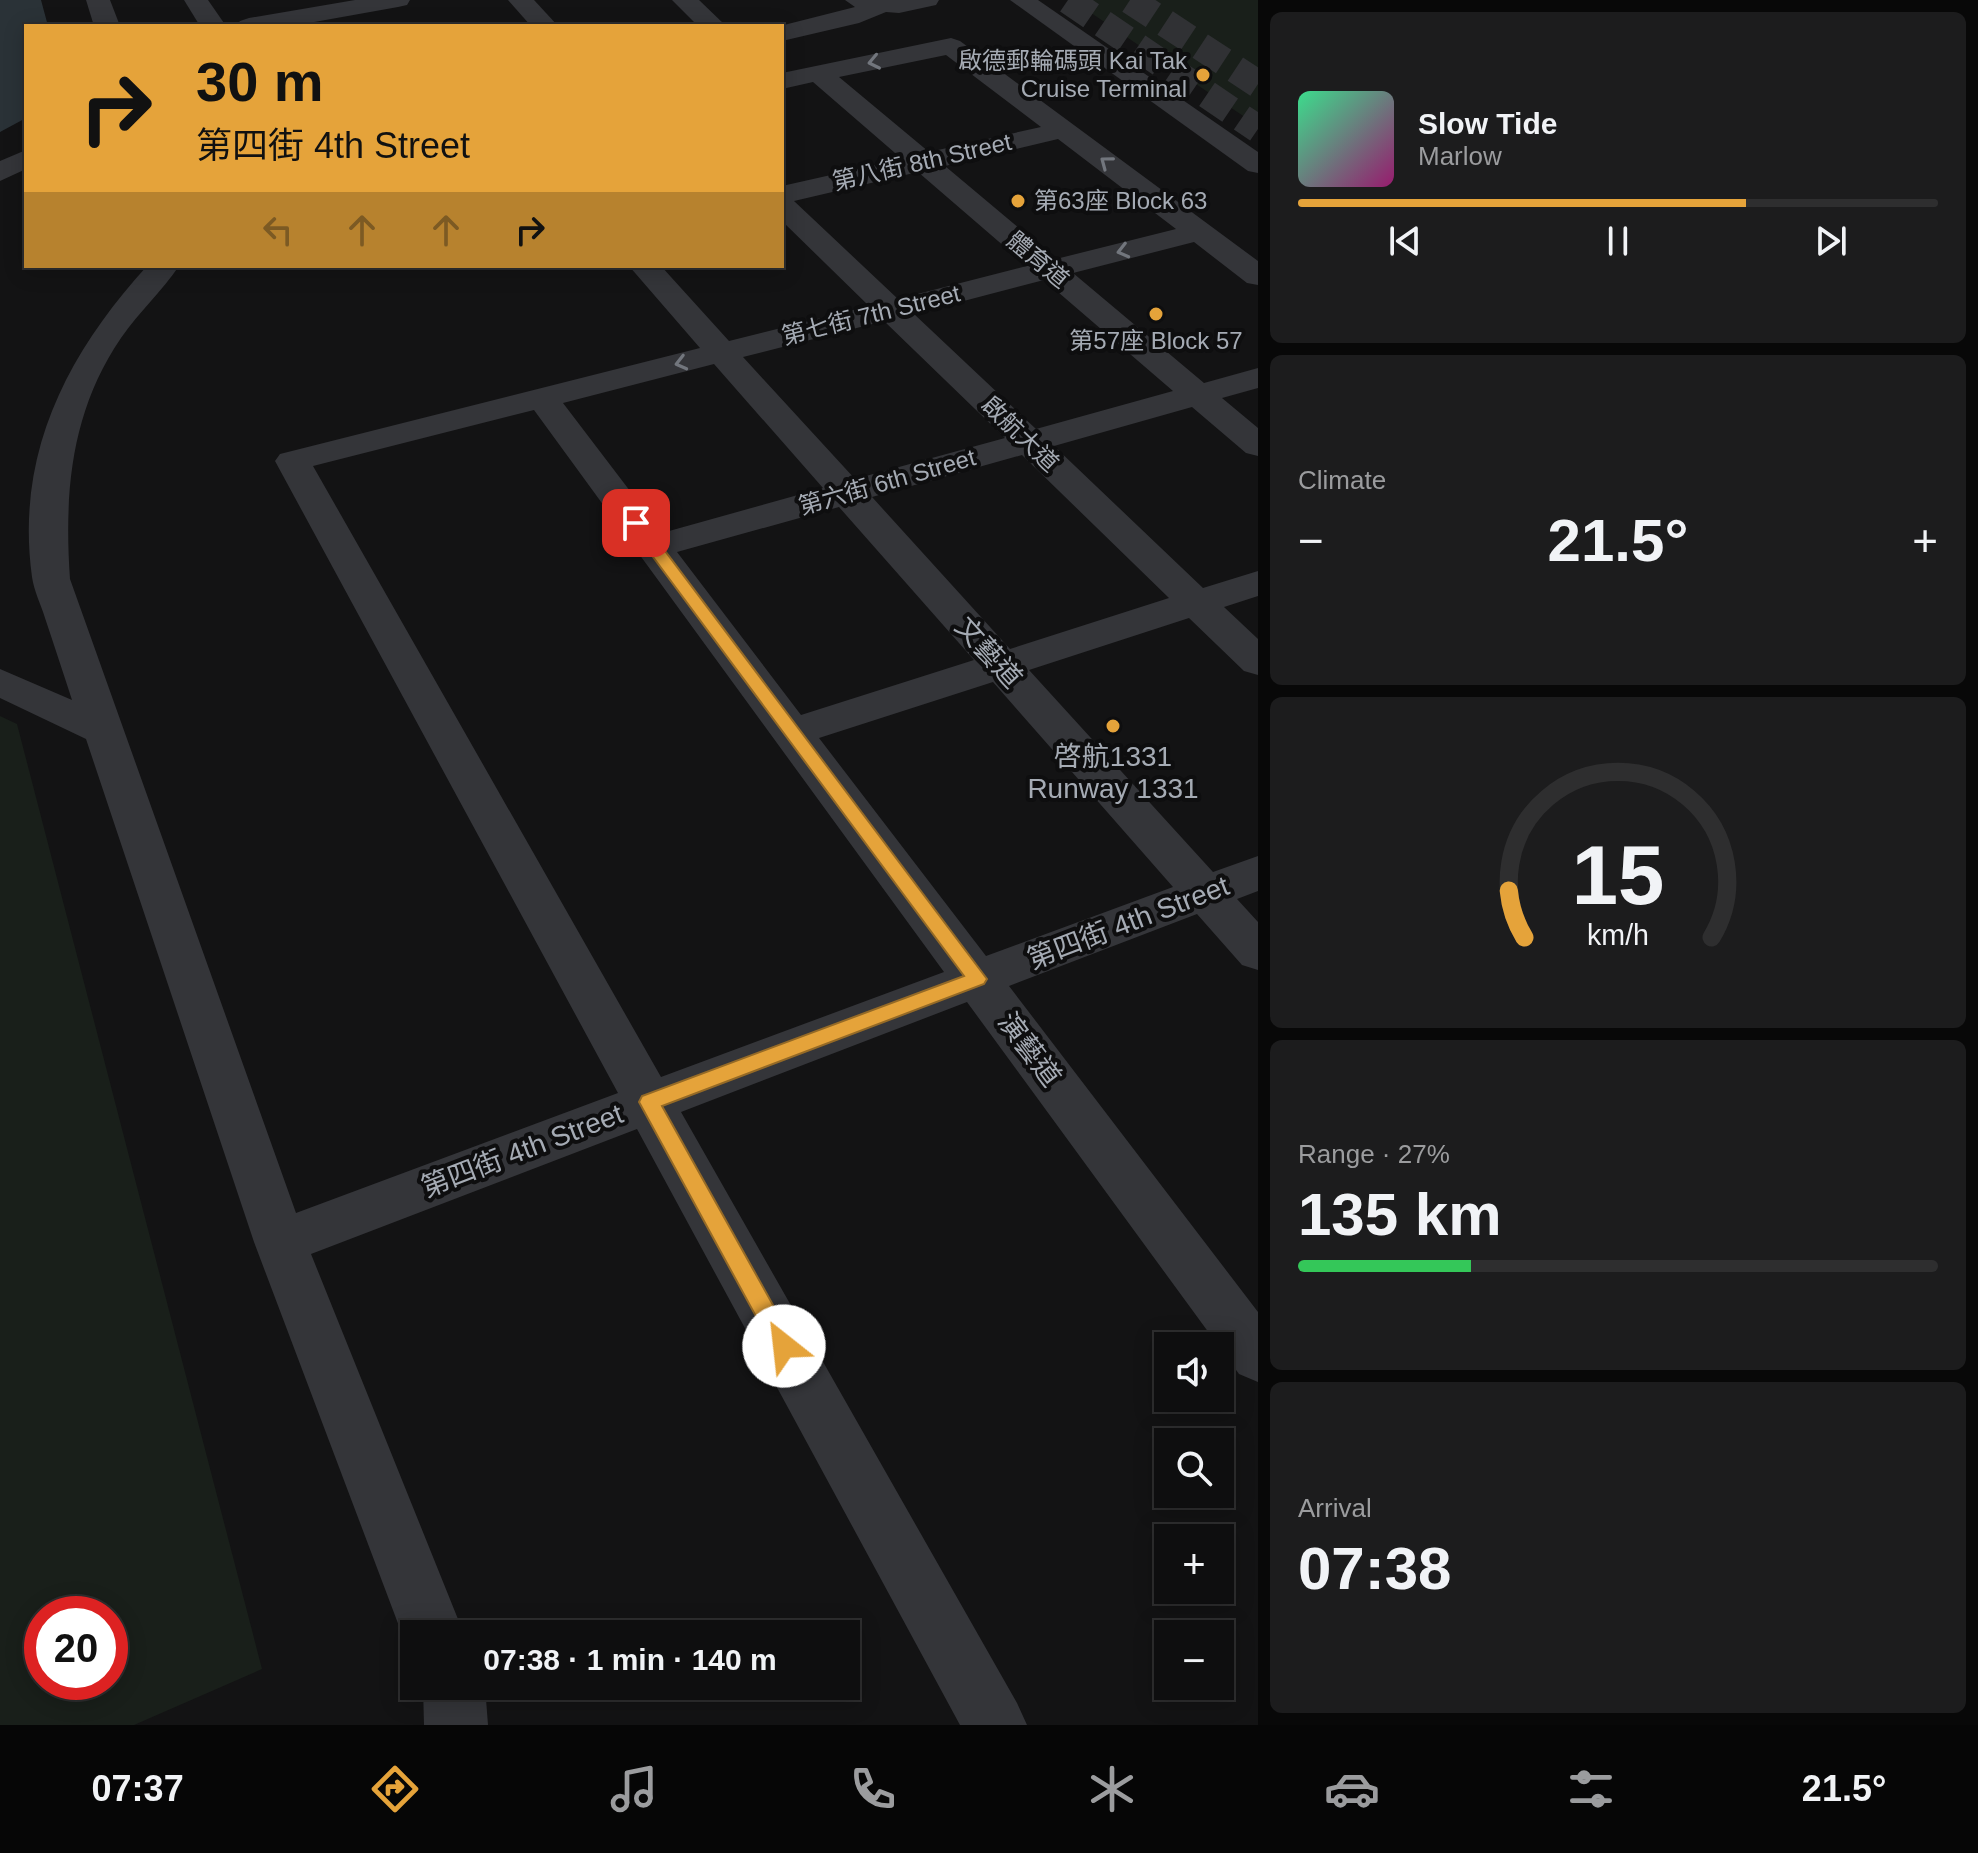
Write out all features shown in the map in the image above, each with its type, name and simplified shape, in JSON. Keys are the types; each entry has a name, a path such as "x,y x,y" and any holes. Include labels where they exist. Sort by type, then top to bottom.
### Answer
{"street":[{"path":"98,0 106,24"},
{"path":"196,0 212,24"},
{"path":"259,24 359,3 398,0"},
{"path":"520,0 543,24"},
{"path":"684,0 711,24"},
{"path":"784,33 840,20 869,3 899,6 927,0"},
{"path":"1022,0 1258,165"},
{"path":"359,3 376,24"},
{"path":"784,81 951,46 1258,276"},
{"name":"體育道","path":"818,73 1258,446"},
{"name":"第八街 8th Street","path":"784,195 1062,130"},
{"path":"0,172 24,159"},
{"name":"啟航大道","path":"784,207 1258,662"},
{"name":"第七街 7th Street","path":"649,1102 292,461 1199,232"},
{"path":"162,268 128,305 99,345 76,387 59,431 49,479 46,528 51,579 280,1242 428,1620"},
{"name":"文藝道","path":"646,268 1258,952"},
{"name":"第六街 6th Street","path":"654,547 1258,378"},
{"name":"演藝道","path":"542,398 977,979 1242,1306 1258,1356"},
{"path":"793,732 1258,583"},
{"path":"0,682 104,731"},
{"name":"第四街 4th Street","path":"280,1242 1258,873"},
{"path":"649,1102 995,1725"},
{"path":"455,1700 456,1725"}],"shaded area":[{"path":"0,0 41,0 47,24 24,24 24,119 0,132"},
{"name":"啟德郵輪碼頭 Kai Tak Cruise Terminal","path":"1072,0 1258,0 1258,126"},
{"path":"0,716 17,724 262,1669 134,1725 0,1725"}],"tunnel":[{"path":"1068,0 1258,129"},
{"path":"1130,0 1258,84"}],"place":[{"name":"啟德郵輪碼頭 Kai Tak Cruise Terminal","path":"1203,75"},
{"name":"第63座 Block 63","path":"1018,201"},
{"name":"第57座 Block 57","path":"1156,314"},
{"name":"啓航1331 Runway 1331","path":"1113,726"}],"route":[{"path":"636,523 977,979 649,1102 784,1346"}]}
